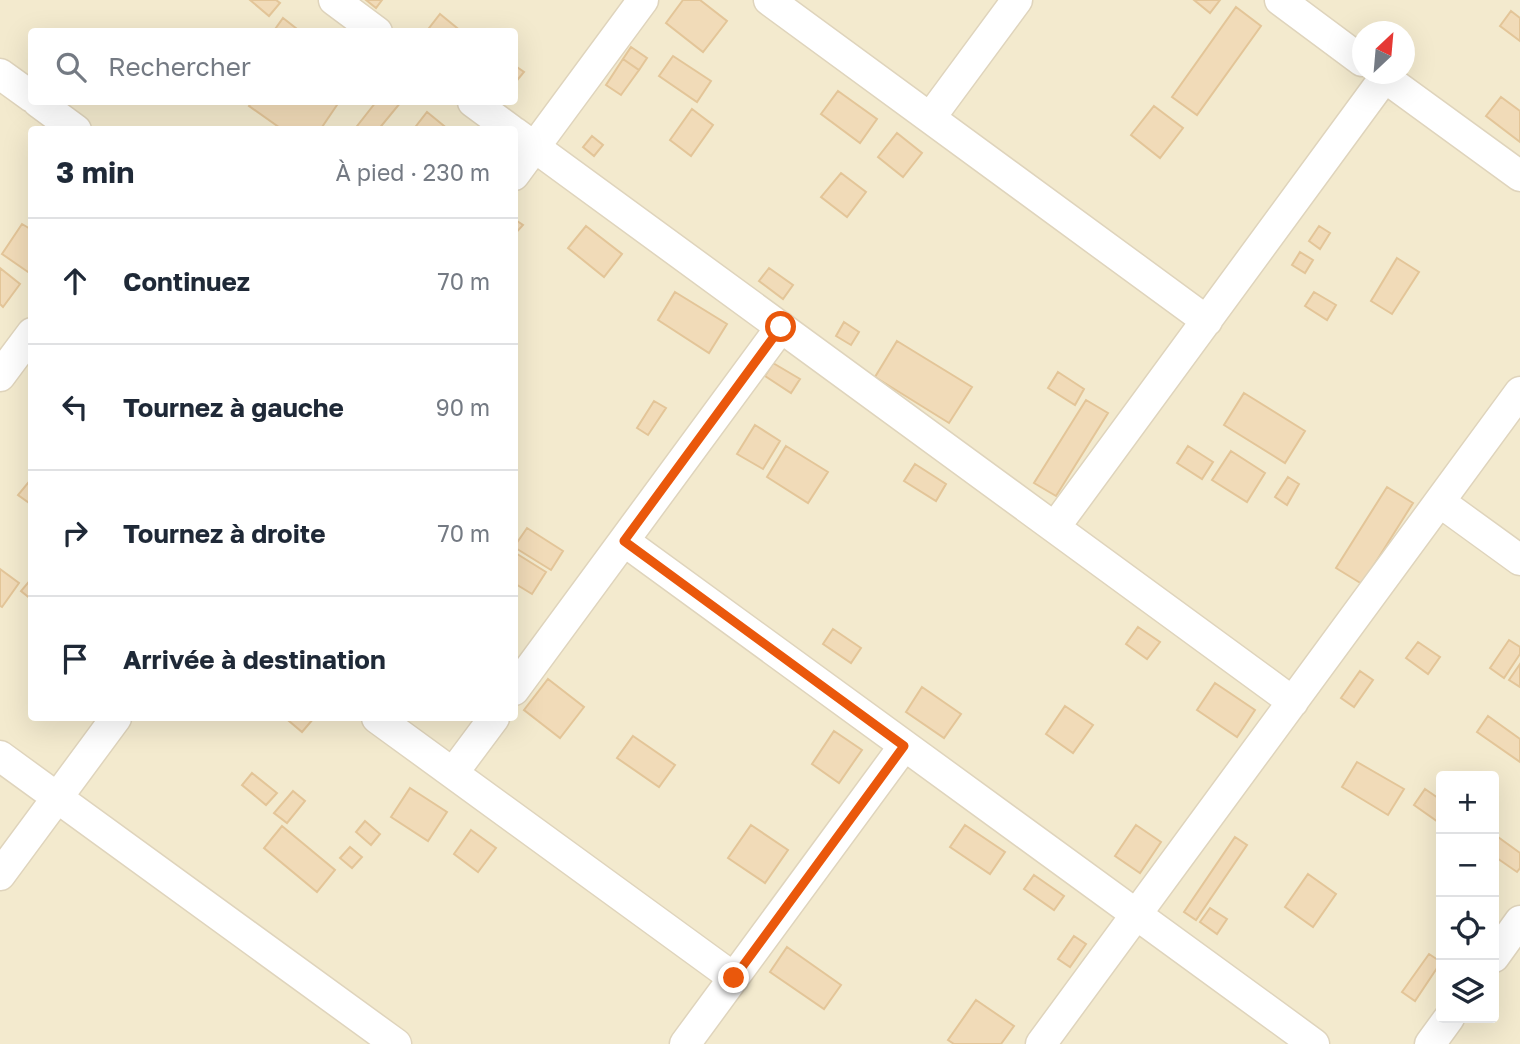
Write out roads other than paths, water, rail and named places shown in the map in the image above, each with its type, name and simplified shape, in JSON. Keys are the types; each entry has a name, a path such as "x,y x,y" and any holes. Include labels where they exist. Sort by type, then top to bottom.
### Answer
{"street":[{"path":"334,0 372,28"},
{"path":"643,0 520,136 1293,702"},
{"path":"769,0 1207,321"},
{"path":"930,118 1017,0"},
{"path":"1280,0 1352,52"},
{"path":"0,74 28,94"},
{"path":"1055,527 1207,321 1367,84"},
{"path":"1395,84 1520,176"},
{"path":"42,105 71,126"},
{"path":"477,105 506,126"},
{"path":"518,685 781,327"},
{"path":"0,376 28,338"},
{"path":"1041,1044 1520,392"},
{"path":"1440,502 1520,559"},
{"path":"624,541 1314,1044"},
{"path":"0,875 114,721"},
{"path":"381,721 734,978"},
{"path":"453,773 492,721"},
{"path":"685,1044 904,746"},
{"path":"0,755 396,1044"},
{"path":"1499,950 1520,921"},
{"path":"1430,1044 1445,1023"}]}
